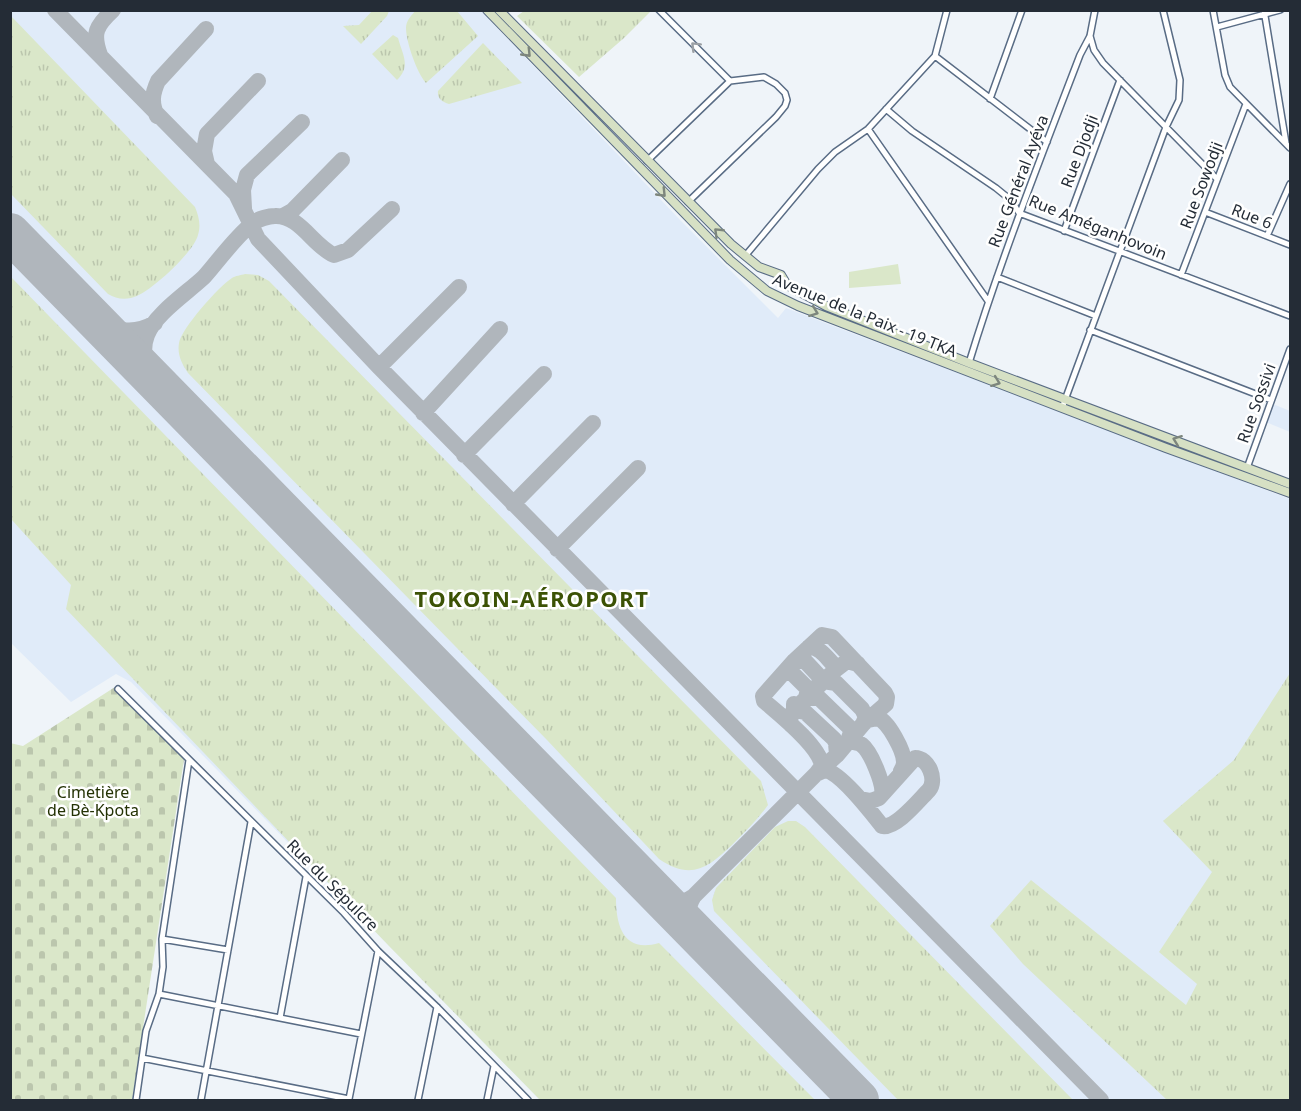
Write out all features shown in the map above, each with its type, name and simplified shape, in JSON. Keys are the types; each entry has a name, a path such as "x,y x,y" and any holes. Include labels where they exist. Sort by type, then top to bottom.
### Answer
{"main road":[{"name":"Avenue de la Paix - 19 TKA","path":"487,10 682,214 741,272 767,291 798,306 1205,463 1289,487"},
{"name":"Avenue de la Paix - 19 TKA","path":"503,12 688,202 745,256 759,267 777,272 786,285 826,306 969,363 1209,453 1289,487"},
{"path":"1205,463 1209,453"}],"street":[{"path":"659,10 730,81"},
{"path":"745,256 818,169 836,152 868,129 935,56 947,10"},
{"path":"990,99 1022,10"},
{"name":"Rue Général Ayéva","path":"969,363 1019,213 1080,55 1090,36 1095,10"},
{"path":"1062,408 1166,127 1179,100 1178,69 1163,10"},
{"path":"1213,10 1227,81 1235,93 1289,146"},
{"path":"1217,27 1280,10"},
{"path":"1264,13 1289,146"},
{"path":"1090,36 1098,56 1217,179"},
{"path":"935,56 1047,142"},
{"path":"647,161 730,81 768,78 785,93 787,100 785,106 776,117 688,202"},
{"name":"Rue Djodji","path":"1064,231 1120,80"},
{"name":"Rue Sowodji","path":"1180,275 1246,104"},
{"name":"Rue Améganhovoin","path":"886,109 912,131 996,188 1012,201 1019,213 1290,316"},
{"path":"868,129 988,301"},
{"path":"1267,236 1290,184"},
{"name":"Rue 6","path":"1204,212 1290,245"},
{"path":"997,277 1096,316"},
{"path":"1090,330 1271,400"},
{"name":"Rue Sossivi","path":"1247,468 1290,349"},
{"name":"Rue du Sépulcre","path":"118,689 344,913 378,951 528,1101"},
{"path":"136,1101 146,1031 159,994 163,967 162,939 189,760"},
{"path":"201,1101 251,822"},
{"path":"280,1018 306,877"},
{"path":"162,939 228,950"},
{"path":"142,1058 349,1100 378,951"},
{"path":"159,994 361,1034"},
{"path":"418,1101 437,1008"},
{"path":"487,1101 494,1066"}],"shaded area":[{"path":"10,11 481,11 681,221 778,318 786,308 1290,499 1290,1100 540,1100 131,682 116,674 71,702 11,643"},
{"path":"1273,404 1290,411 1290,432 1266,422"}],"green space":[{"path":"373,10 389,11 361,44 343,26 359,25"},
{"path":"649,10 650,12 579,77 517,16 524,11"},
{"path":"415,11 457,11 478,36 426,83 416,65 406,34 407,23"},
{"path":"11,16 195,207 199,224 195,242 180,262 139,295 125,299 108,294 11,194"},
{"path":"393,35 398,38 405,60 404,70 397,80 372,54"},
{"path":"483,43 522,83 449,104 442,101 438,96 438,91"},
{"path":"898,264 901,284 849,288 849,272"},
{"path":"245,274 258,275 269,281 761,781 768,805 747,830 715,860 699,869 690,870 670,866 659,859 547,740 188,373 179,355 179,343 186,328 201,308 232,278"},
{"path":"11,277 616,898 618,919 624,935 630,941 638,944 659,943 815,1100 540,1100 389,946 66,609 71,585 11,519"},
{"path":"1290,673 1290,1100 1167,1100 1023,964 990,926 1031,880 1186,1005 1197,984 1159,952 1212,872 1163,821 1234,760"},
{"name":"Cimetière de Bè-Kpota","path":"115,687 184,759 132,1100 11,1100 10,743 23,746"},
{"path":"788,821 796,821 805,827 1073,1100 898,1100 714,911 712,900 716,888 775,827"}],"taxiway":[{"path":"55,10 236,194 258,239 379,367 1101,1100"},
{"path":"100,55 96,41 97,30 113,10"},
{"path":"157,116 153,98 158,81 206,29"},
{"path":"207,164 204,151 207,134 258,81"},
{"path":"244,208 243,190 247,175 302,122"},
{"path":"283,216 292,211 342,160"},
{"path":"156,382 147,366 144,354 145,342 151,327 164,312 204,277 234,241 253,223 275,216 292,220 326,251 334,255 348,250 392,209"},
{"path":"379,367 459,287"},
{"path":"93,318 116,329 131,331 155,323"},
{"path":"423,413 500,329"},
{"path":"464,455 544,374"},
{"path":"513,504 593,423"},
{"path":"557,549 638,468"},
{"path":"694,896 816,774 837,755 863,724 886,704 885,693 832,637 822,635 794,661 763,696 764,701 798,731 814,749 822,766 816,774 825,770 839,778 882,826 894,823 913,807 929,790 932,775 928,765 915,758 879,798 871,801 860,799"},
{"path":"809,647 822,653 833,664 834,671"},
{"path":"794,661 805,661 819,676 820,684"},
{"path":"791,725 790,717 794,710 834,671 847,661 858,664"},
{"path":"784,673 792,673 808,689 806,698"},
{"path":"823,681 836,683 862,709 866,717 863,724"},
{"path":"806,698 819,698 850,728 848,741 860,744 866,749 879,776 882,794"},
{"path":"794,704 794,710 805,712 834,739 837,755"},
{"path":"868,720 878,718 891,730 903,757 904,765 901,771"},
{"path":"657,895 675,902 694,896 688,913 691,930"}],"runway":[{"path":"10,233 859,1100"}],"district":[{"name":"TOKOIN-AÉROPORT","path":"532,599"}]}
